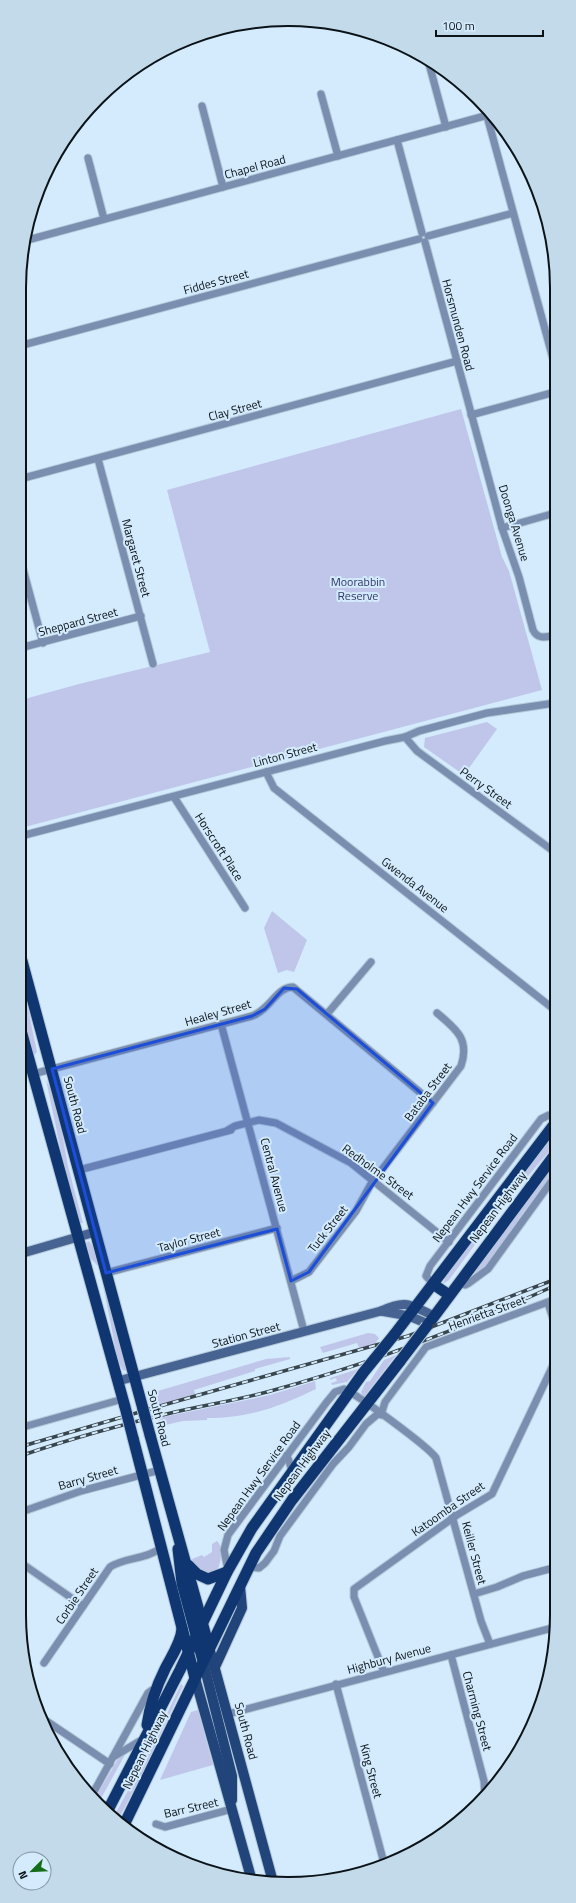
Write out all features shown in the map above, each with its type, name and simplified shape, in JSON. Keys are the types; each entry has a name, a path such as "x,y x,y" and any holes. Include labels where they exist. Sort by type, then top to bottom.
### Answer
{"highway":[{"name":"South Road","path":"26,975 134,1377 176,1529 188,1565 209,1647"},
{"path":"26,1049 124,1403 195,1678"},
{"name":"Nepean Highway","path":"110,1807 228,1571 262,1511 349,1392 412,1312 550,1130"},
{"name":"Nepean Highway","path":"126,1821 248,1567 279,1518 430,1322 550,1160"},
{"path":"433,1284 449,1295"},
{"path":"176,1529 180,1573 203,1661"},
{"path":"188,1565 197,1574 208,1579 228,1571"},
{"path":"145,1737 150,1707 156,1690 180,1639 182,1629"}],"main road":[{"path":"26,1252 95,1232"},
{"name":"Station Street","path":"118,1381 381,1311 405,1303 412,1312 430,1322"},
{"path":"215,1667 240,1615 243,1602 240,1586"},
{"name":"South Road","path":"209,1647 271,1876"},
{"path":"203,1661 233,1785 231,1808"},
{"path":"195,1678 250,1874"},
{"path":"219,1725 228,1714"},
{"path":"230,1770 242,1767"}],"street":[{"path":"430,68 446,126"},
{"path":"321,94 338,156"},
{"path":"202,106 223,187"},
{"name":"Chapel Road","path":"31,239 486,116"},
{"path":"492,124 513,213 550,348"},
{"name":"Horsmunden Road","path":"397,140 471,414"},
{"path":"88,158 104,219"},
{"name":"Fiddes Street","path":"26,344 513,213"},
{"name":"Clay Street","path":"26,477 457,362"},
{"path":"471,414 550,393"},
{"name":"Doonga Avenue","path":"471,414 502,528 519,577 533,630 539,636 550,636"},
{"name":"Margaret Street","path":"98,458 153,664"},
{"path":"502,528 550,514"},
{"path":"26,581 42,642"},
{"name":"Sheppard Street","path":"26,646 141,616"},
{"name":"Linton Street","path":"26,835 385,741 405,738 419,732 487,714 550,704"},
{"name":"Perry Street","path":"405,738 417,751 550,849"},
{"name":"Gwenda Avenue","path":"266,772 274,788 550,1006"},
{"name":"Horscroft Place","path":"174,797 245,908"},
{"path":"327,1014 371,962"},
{"name":"Healey Street","path":"33,1074 262,1012 282,990 289,987 297,989 434,1103"},
{"name":"Bataba Street","path":"374,1181 458,1071 464,1053 463,1042 458,1033 437,1013"},
{"name":"Central Avenue","path":"221,1024 304,1331"},
{"name":"Nepean Hwy Service Road","path":"433,1284 427,1279 427,1272 541,1119 550,1115"},
{"name":"Redholme Street","path":"79,1170 266,1121 276,1123 344,1159 374,1181 449,1242"},
{"name":"Tuck Street","path":"291,1281 309,1272 356,1211 366,1192 374,1181"},
{"path":"458,1283 465,1285 470,1283 488,1269 550,1183"},
{"name":"Taylor Street","path":"106,1273 277,1228"},
{"path":"548,1303 550,1310"},
{"name":"Henrietta Street","path":"380,1414 385,1402 426,1347 548,1303"},
{"name":"Katoomba Street","path":"384,1672 354,1597 354,1589 454,1517 492,1494 550,1372"},
{"name":"Nepean Highway","path":"314,1418 335,1392 341,1389 349,1392"},
{"name":"Keiller Street","path":"349,1392 434,1454 454,1517 488,1645"},
{"path":"26,1426 111,1402 124,1403"},
{"path":"248,1567 259,1568 265,1563 274,1551 280,1536 333,1464 370,1420 380,1414"},
{"name":"Nepean Hwy Service Road","path":"228,1571 224,1550 228,1535 314,1418"},
{"path":"350,1424 360,1432"},
{"name":"Nepean Highway","path":"287,1455 292,1471"},
{"name":"Barry Street","path":"26,1510 76,1492 160,1470"},
{"name":"Corbie Street","path":"44,1663 108,1570 114,1565 147,1556 161,1548"},
{"path":"26,1566 83,1606"},
{"path":"475,1597 523,1576 550,1569"},
{"name":"Highbury Avenue","path":"228,1714 336,1684 549,1629"},
{"name":"Charming Street","path":"451,1655 484,1781 484,1789"},
{"name":"King Street","path":"336,1684 383,1859"},
{"path":"94,1791 148,1693 152,1690 156,1690"},
{"path":"49,1722 112,1761"},
{"path":"112,1761 145,1737"},
{"name":"Barr Street","path":"156,1824 166,1827 231,1808"}],"highlighted area":[{"path":"284,988 297,989 433,1103 309,1272 291,1281 277,1229 106,1273 52,1069 252,1016 265,1009"}],"green space":[{"name":"Moorabbin Reserve","path":"461,409 502,557 509,571 542,690 26,827 26,699 210,652 167,490"},
{"path":"487,722 497,729 464,775 424,747 425,738"},
{"path":"272,911 307,940 294,972 287,970 278,973 264,928"},
{"path":"26,998 37,1052 34,1055 26,1030"},
{"path":"46,1080 51,1090 59,1116 68,1166 83,1223 80,1223 66,1175"},
{"path":"550,1139 550,1150 507,1201 449,1280 443,1284 447,1274"},
{"path":"550,1171 550,1177 522,1214 495,1256 484,1269 466,1283"},
{"path":"89,1241 94,1248 98,1266 91,1259 86,1243"},
{"path":"102,1280 127,1369 126,1371 123,1370 118,1361"},
{"path":"368,1333 375,1334 379,1338 375,1344 359,1348 357,1343 323,1353 320,1347"},
{"path":"396,1355 364,1397 361,1392 366,1382 370,1381 384,1360"},
{"path":"290,1357 290,1359 255,1369 255,1371 194,1390 195,1394 155,1406 154,1403 150,1405 149,1395 158,1391 266,1359"},
{"path":"358,1369 347,1382 332,1385 331,1383 337,1381 336,1378 330,1380 330,1378"},
{"path":"315,1381 316,1389 276,1406 250,1414 207,1418 207,1420 183,1421 161,1426 158,1418 270,1395"},
{"path":"217,1541 221,1552 219,1565 216,1572 206,1575 195,1566 192,1559 202,1555 204,1557 212,1552 212,1544"},
{"path":"181,1684 183,1686 138,1782 120,1816 116,1813 149,1752"},
{"path":"198,1710 213,1765 160,1780 191,1712"},
{"path":"126,1753 101,1798 97,1794 118,1759"}],"railway":[{"path":"26,1445 408,1336 550,1281"},
{"path":"26,1454 118,1426 256,1395 341,1370 450,1331 550,1288"}]}
